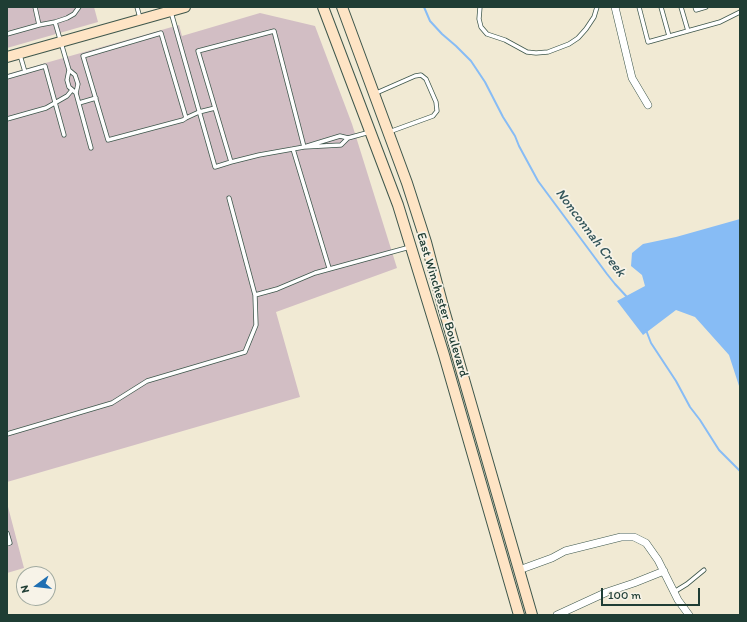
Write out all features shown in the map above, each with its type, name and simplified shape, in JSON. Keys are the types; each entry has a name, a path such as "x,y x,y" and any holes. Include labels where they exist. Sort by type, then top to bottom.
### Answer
{"main road":[{"path":"7,57 186,7"},
{"name":"East Winchester Boulevard","path":"324,7 398,205 444,355 519,615"},
{"path":"336,7 350,45 368,76"},
{"name":"East Winchester Boulevard","path":"342,7 407,183 426,242 444,310 532,615"},
{"path":"346,7 369,71 368,76"},
{"path":"371,132 388,132"}],"street":[{"path":"615,7 632,78 648,105"},
{"path":"519,570 552,558 565,551 621,537 634,537 646,543 658,560 678,600 689,615"},
{"path":"557,615 607,592 664,571"}],"lane":[{"path":"34,7 39,25"},
{"path":"7,34 68,18 74,14 79,7"},
{"path":"137,7 140,19"},
{"path":"480,7 479,19 481,27 487,34 506,40 527,52 536,53 548,52 569,44 578,38 594,17 597,7"},
{"path":"639,7 648,42 720,22 740,12"},
{"path":"661,7 669,36"},
{"path":"681,7 688,31"},
{"path":"695,7 696,10 706,7"},
{"path":"170,11 215,167 259,155 292,149 341,144 348,138 371,132"},
{"path":"55,22 69,70 67,80 69,87 76,93"},
{"path":"231,162 198,51 274,31 304,148"},
{"path":"186,118 161,33 83,56 108,140 186,118 199,112 215,108"},
{"path":"20,54 25,72"},
{"path":"7,77 45,66 64,135"},
{"path":"69,70 75,75 78,84 76,93 91,148"},
{"path":"374,94 415,76 422,75 426,79 436,102 437,111 433,116 388,132"},
{"path":"7,120 46,108 67,96 72,90"},
{"path":"79,103 96,98"},
{"path":"304,148 340,136 348,138"},
{"path":"292,149 329,268"},
{"path":"7,434 112,403 147,381 245,352 256,325 255,294 229,198"},
{"path":"255,294 277,289 329,268 411,247"},
{"path":"7,533 10,543 7,544"},
{"path":"674,592 688,584 704,570"}],"shaded area":[{"path":"7,7 94,7 98,22 7,48"},
{"path":"260,13 315,26 352,124 397,268 276,312 300,397 7,482 7,74 179,25 182,36"},
{"path":"7,503 23,566 16,566 16,570 7,573"}],"water":[{"path":"740,219 740,389 729,355 695,317 676,310 643,335 617,301 645,286 642,275 631,266 632,253 643,244 676,237"}],"waterway":[{"name":"Nonconnah Creek","path":"424,7 430,21 471,61 485,82 538,181 607,274 627,297"},
{"name":"Nonconnah Creek","path":"646,330 651,343 676,381 690,407 719,450 740,471"}]}
